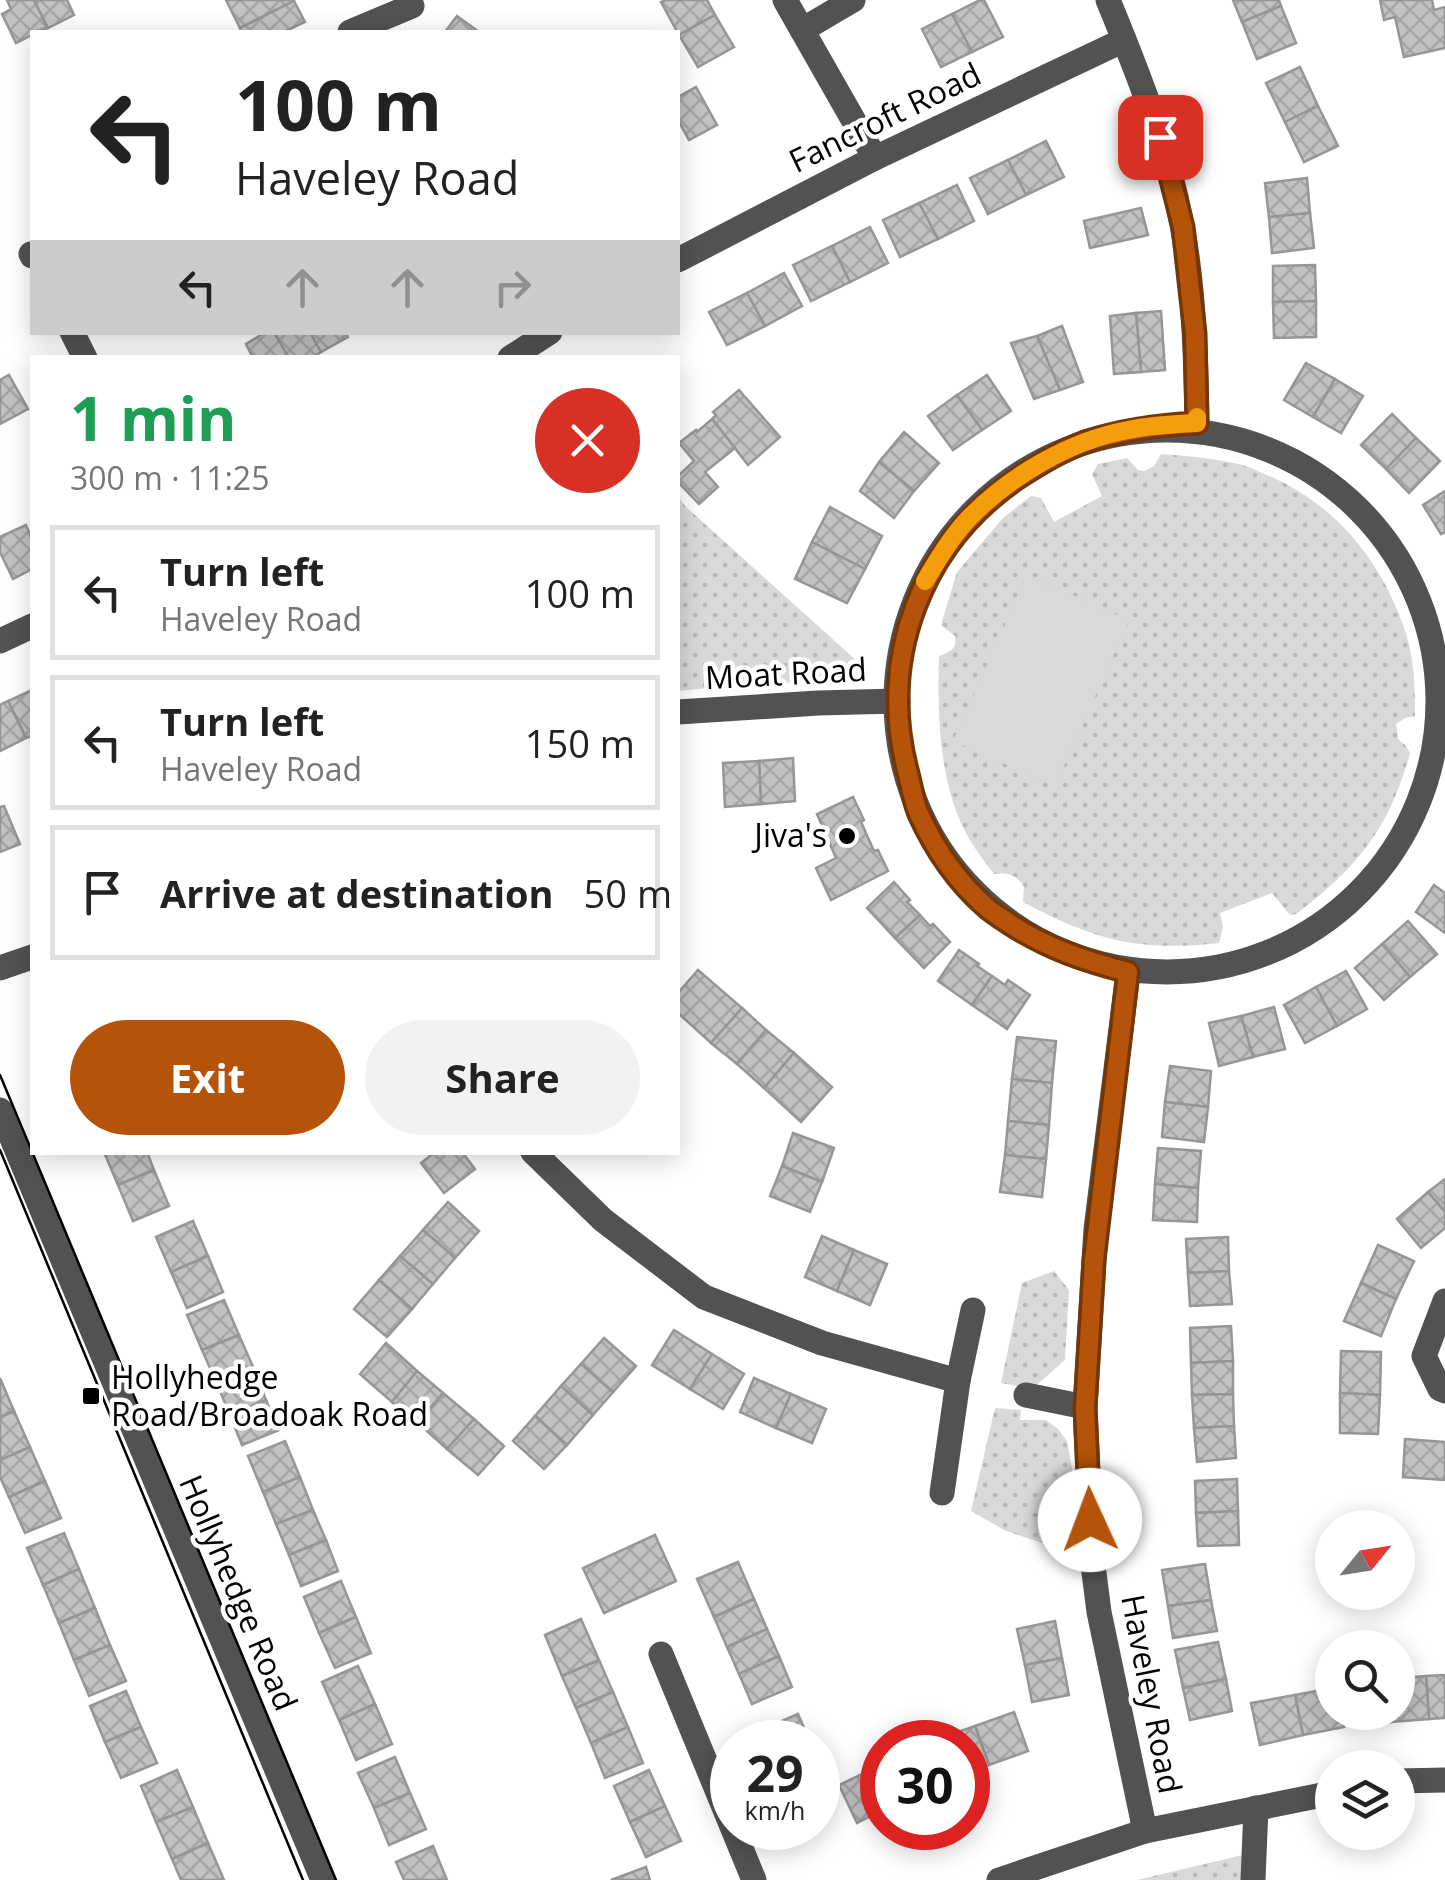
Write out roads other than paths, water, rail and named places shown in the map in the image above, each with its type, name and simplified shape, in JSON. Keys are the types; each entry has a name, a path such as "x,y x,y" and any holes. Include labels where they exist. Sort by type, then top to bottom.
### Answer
{"street":[{"path":"785,0 875,158"},
{"path":"802,30 853,0"},
{"path":"1108,0 1151,107 1183,227 1195,334 1197,423"},
{"path":"359,19 412,6"},
{"name":"Fancroft Road","path":"680,259 875,158 1124,40"},
{"path":"514,355 537,336"},
{"path":"1197,423 1275,448 1351,499 1380,532 1406,572 1424,620 1436,685 1438,754 1392,851 1363,891 1319,926 1238,963 1199,972 1128,972 1088,962 1038,942 985,907 942,858 918,811 902,749 898,701 904,641 922,587 943,550 996,493 1042,462 1082,444 1127,430 1197,423"},
{"path":"0,640 30,627"},
{"name":"Moat Road","path":"680,712 898,701"},
{"path":"0,968 30,958"},
{"name":"Haveley Road","path":"1128,972 1096,1229 1085,1408 1098,1612 1145,1831"},
{"name":"Hollyhedge Road","path":"0,1110 323,1880"},
{"path":"536,1155 603,1220 704,1297 822,1343 958,1382"},
{"path":"1445,1301 1424,1356 1440,1389 1445,1391"},
{"path":"942,1493 973,1310"},
{"path":"1026,1396 1085,1408"},
{"path":"660,1654 754,1880"},
{"path":"1415,1781 1445,1780"},
{"path":"1000,1880 1145,1831 1315,1796"},
{"path":"1253,1880 1256,1808"}],"tram line":[{"path":"0,1075 30,1147"},
{"path":"0,1150 303,1880"},
{"path":"33,1155 336,1880"}],"place":[{"name":"Jiva's","path":"847,836"},
{"name":"Hollyhedge Road/Broadoak Road","path":"91,1396"}]}
